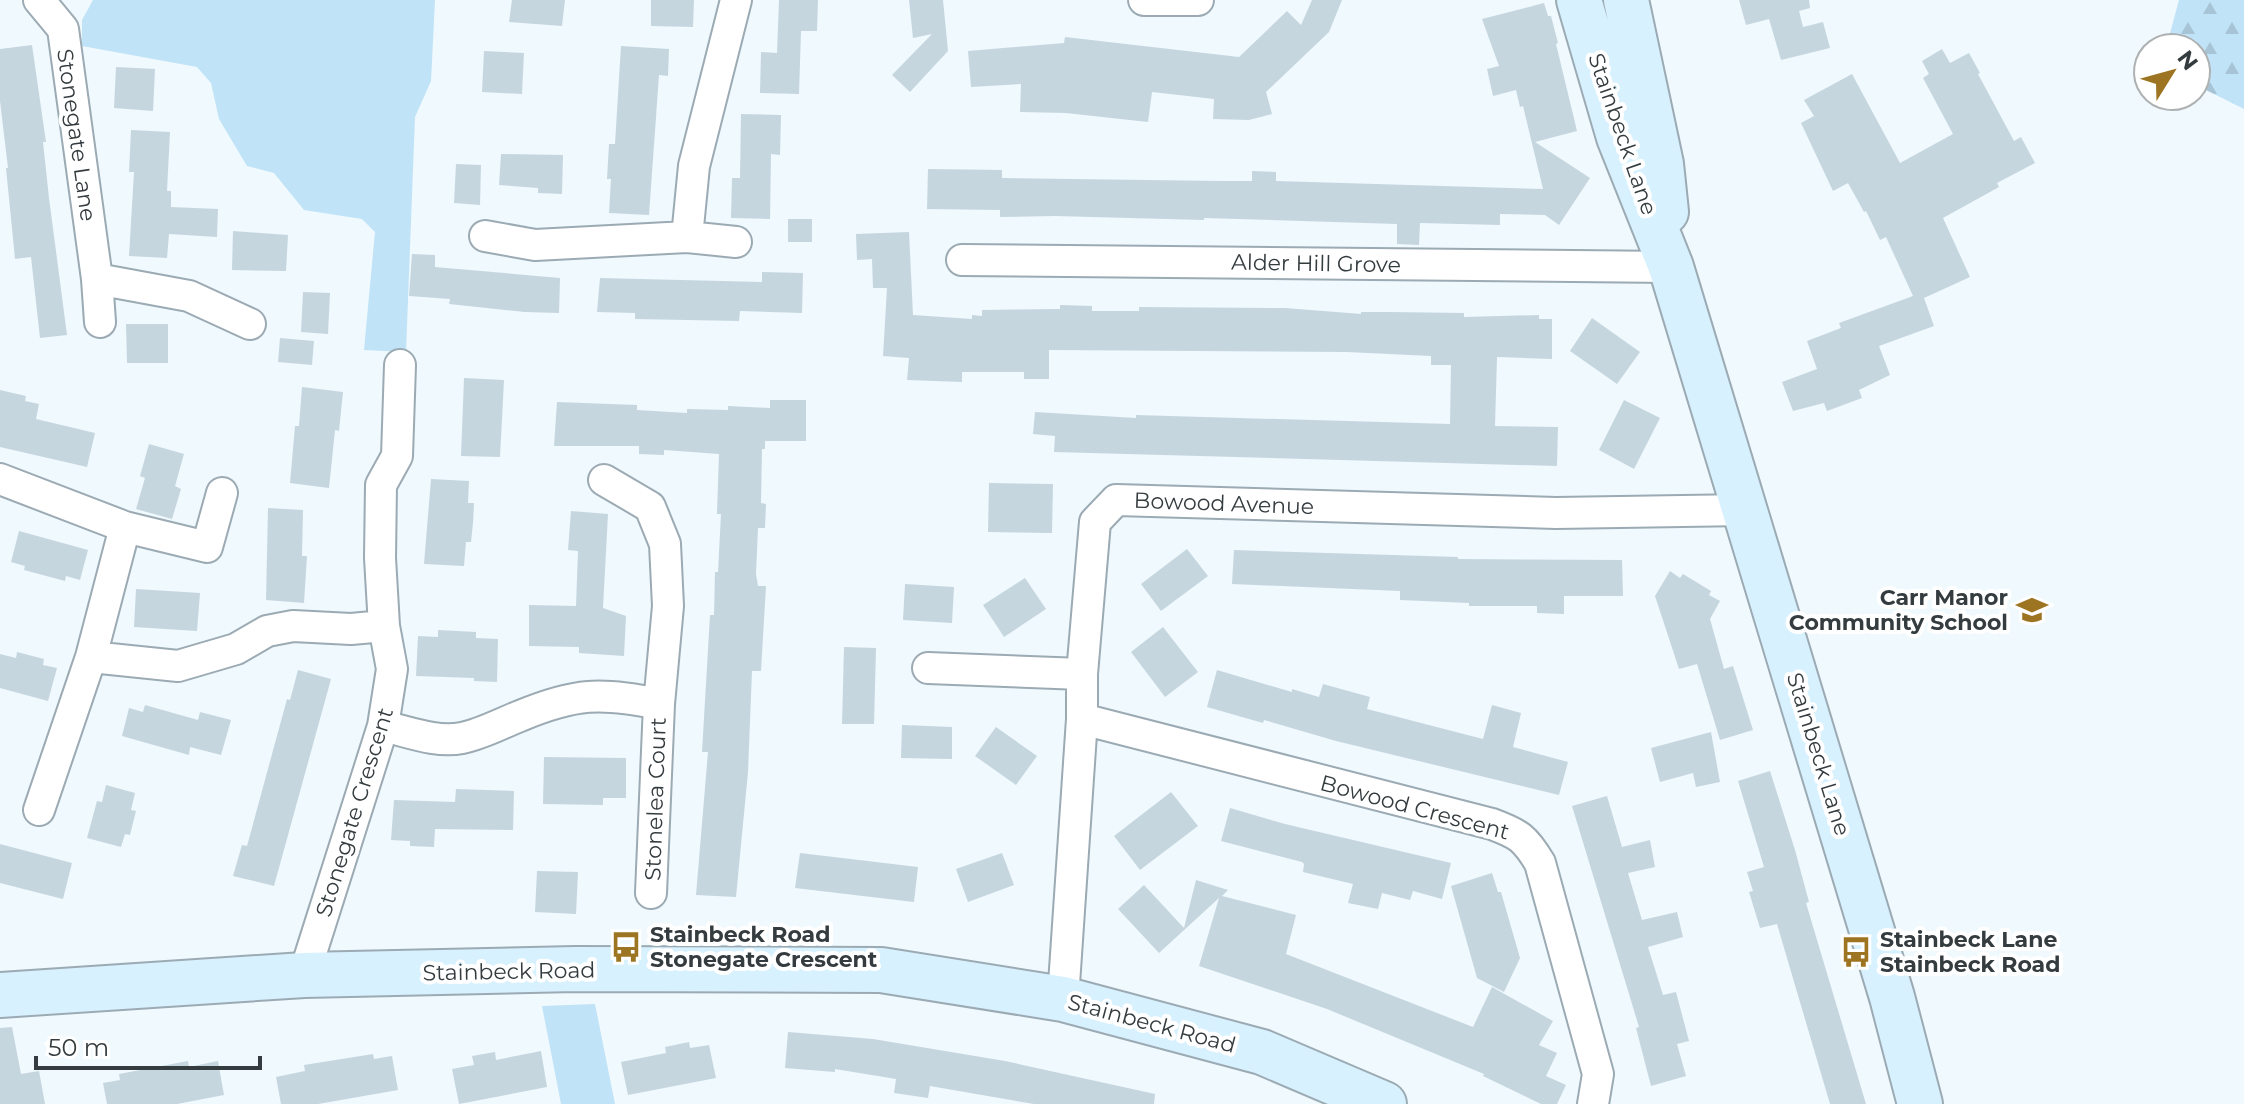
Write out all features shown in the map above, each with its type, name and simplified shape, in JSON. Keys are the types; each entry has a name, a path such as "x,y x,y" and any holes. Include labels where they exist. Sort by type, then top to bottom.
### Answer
{"street":[{"name":"Stonegate Lane","path":"39,0 63,29 97,279 100,322"},
{"path":"687,237 694,166 736,0"},
{"path":"1144,0 1198,0"},
{"name":"Stainbeck Lane","path":"1579,0 1619,137 1671,267 1892,997 1920,1104"},
{"name":"Stainbeck Lane","path":"1626,0 1661,164 1671,267"},
{"path":"485,236 535,245 687,237 736,242"},
{"name":"Alder Hill Grove","path":"962,260 1671,267"},
{"path":"97,279 189,296 250,324"},
{"name":"Stonegate Crescent","path":"304,975 383,726 392,669 384,626 380,558 381,485 397,456 400,365"},
{"path":"0,479 125,527 207,547 222,493"},
{"name":"Stonelea Court","path":"604,480 650,507 665,544 668,606 659,704 651,893"},
{"name":"Bowood Avenue","path":"1063,999 1082,719 1082,674 1095,522 1116,500 1556,513 1746,510"},
{"path":"39,810 91,657 125,527"},
{"path":"91,657 178,666 236,649 267,631 293,626 351,629 384,626"},
{"path":"928,668 1082,674"},
{"name":"Stonelea Court","path":"383,726 430,738 461,738 574,697 617,695 659,704"},
{"name":"Bowood Crescent","path":"1082,719 1517,833 1527,842 1540,863 1598,1074 1593,1104"},
{"name":"Stainbeck Road","path":"0,995 304,975 575,969 881,970 1063,999 1262,1052 1384,1104"}],"green space":[{"path":"93,0 435,0 431,81 415,117 406,352 364,350 375,232 362,219 304,210 274,173 247,166 219,119 211,83 197,67 82,46 82,20"},
{"path":"2179,0 2244,0 2244,109 2212,93 2212,32 2170,32"},
{"path":"595,1004 615,1104 561,1104 542,1006"}],"building":[{"path":"512,0 565,0 562,26 509,22"},
{"path":"651,0 694,0 693,27 651,26"},
{"path":"779,0 818,0 817,31 801,31 799,94 760,93 761,52 777,53"},
{"path":"909,0 943,0 948,51 910,92 892,75 932,34 913,38"},
{"path":"1312,0 1342,0 1329,32 1266,92 1272,114 1249,120 1213,119 1214,99 1152,92 1148,122 1066,113 1020,112 1021,84 971,87 968,51 1064,43 1065,37 1239,57 1287,11 1301,25"},
{"path":"1739,0 1809,0 1810,8 1799,11 1803,27 1823,22 1830,48 1781,60 1769,19 1746,25"},
{"path":"1544,3 1558,43 1577,131 1535,142 1590,178 1559,225 1545,215 1500,214 1500,225 1420,223 1419,245 1397,244 1397,224 1204,218 1000,217 1000,210 927,209 928,169 1002,170 1002,178 1221,181 1252,181 1252,171 1276,172 1276,181 1543,189 1523,106 1520,107 1516,90 1493,96 1487,69 1499,66 1482,19"},
{"path":"32,45 67,335 40,338 31,257 15,259 0,101 0,49"},
{"path":"621,46 669,49 668,76 659,75 649,215 609,213 609,144 615,144"},
{"path":"1942,49 1950,63 1969,53 2014,141 2021,137 2035,163 1943,218 1970,277 1924,298 1934,326 1879,346 1890,375 1859,390 1862,398 1827,411 1824,403 1793,411 1782,382 1817,369 1807,341 1841,328 1839,323 1913,296 1886,237 1880,240 1848,183 1833,191 1801,123 1814,116 1804,100 1852,74 1900,163 1953,134 1923,78 1929,74 1922,61"},
{"path":"484,51 524,53 522,94 482,92"},
{"path":"116,67 155,69 153,111 114,108"},
{"path":"741,114 781,115 780,155 771,154 770,219 731,218 732,178 740,178"},
{"path":"131,130 170,132 167,191 171,191 171,207 218,209 217,237 169,234 167,258 129,256 134,172 129,172"},
{"path":"501,154 563,155 562,194 538,193 538,188 499,185"},
{"path":"456,164 481,165 480,205 454,203"},
{"path":"788,219 812,219 812,242 788,242"},
{"path":"233,231 288,235 286,271 232,270"},
{"path":"909,232 913,315 972,319 972,315 982,316 982,310 1060,309 1060,305 1092,306 1092,311 1139,311 1139,307 1285,308 1361,314 1464,313 1464,317 1539,315 1539,319 1552,319 1552,359 1497,357 1495,426 1558,427 1557,466 1054,452 1055,436 1033,434 1035,412 1136,418 1136,415 1450,424 1451,365 1431,365 1431,356 1347,352 1049,350 1049,379 1024,379 1024,372 962,372 962,382 907,380 909,358 883,356 887,288 873,288 872,259 857,260 856,234"},
{"path":"412,254 435,255 435,267 560,278 559,313 449,304 450,299 409,296"},
{"path":"762,272 803,273 802,313 740,311 739,321 635,319 635,313 597,312 600,278 762,282"},
{"path":"303,292 330,293 328,334 301,332"},
{"path":"1592,318 1640,352 1617,384 1570,351"},
{"path":"126,324 168,324 168,363 127,363"},
{"path":"280,338 314,341 312,365 278,362"},
{"path":"464,378 504,380 500,457 461,456"},
{"path":"302,387 343,392 339,431 335,430 329,488 290,483"},
{"path":"0,390 26,396 25,401 39,404 36,419 95,433 87,467 0,447"},
{"path":"770,400 806,400 806,441 765,441 765,449 762,449 761,503 766,504 765,528 758,528 756,574 758,586 766,586 761,671 752,671 748,772 736,897 696,895 708,752 702,752 710,615 714,615 715,572 718,572 721,514 717,514 719,454 664,450 664,455 639,454 639,446 554,446 557,402 637,405 637,410 687,413 687,409 728,410 728,406 770,408"},
{"path":"1624,400 1660,418 1634,469 1599,450"},
{"path":"149,444 184,454 175,486 181,489 172,519 136,509 145,478 140,476"},
{"path":"431,479 469,481 468,503 474,503 473,523 471,542 466,542 464,566 424,564"},
{"path":"989,483 1053,484 1052,533 988,532"},
{"path":"268,508 303,510 302,556 307,556 304,603 266,600"},
{"path":"571,511 608,514 603,608 626,616 624,656 579,653 579,647 529,646 529,605 576,606 578,551 568,550"},
{"path":"19,531 88,550 80,580 66,576 65,581 24,570 25,566 11,562"},
{"path":"1187,549 1208,576 1161,611 1141,584"},
{"path":"1234,550 1458,559 1622,560 1623,596 1564,596 1564,614 1537,613 1537,606 1469,606 1469,603 1400,600 1400,591 1232,584"},
{"path":"1670,571 1680,578 1683,574 1711,591 1709,595 1720,601 1710,619 1724,669 1733,666 1753,730 1720,740 1697,664 1679,669 1655,596"},
{"path":"1025,578 1046,609 1004,637 983,605"},
{"path":"905,584 954,587 952,623 903,620"},
{"path":"136,589 200,593 197,631 134,627"},
{"path":"1163,627 1198,672 1165,697 1131,652"},
{"path":"438,630 476,632 476,638 498,639 497,682 416,676 418,636 438,637"},
{"path":"844,647 876,648 874,724 842,724"},
{"path":"17,652 44,659 43,665 57,668 48,701 0,688 0,654 16,658"},
{"path":"298,670 331,679 274,886 233,876 242,845 247,846 287,699 290,700"},
{"path":"1217,670 1319,697 1323,684 1370,697 1367,709 1483,739 1492,705 1521,713 1513,747 1568,762 1559,795 1207,707"},
{"path":"145,705 198,720 200,712 231,720 221,755 190,747 189,755 122,736 129,708 143,712"},
{"path":"902,725 952,727 952,759 901,758"},
{"path":"996,727 1037,756 1016,785 975,756"},
{"path":"1711,732 1720,782 1696,787 1693,773 1660,782 1651,748"},
{"path":"544,757 626,758 626,798 603,798 603,805 543,804"},
{"path":"1770,771 1866,1104 1830,1104 1777,924 1760,928 1749,892 1753,891 1747,872 1764,867 1738,781"},
{"path":"106,785 135,793 131,810 136,811 130,835 125,834 121,847 87,838 97,801 102,802"},
{"path":"456,789 514,791 513,830 435,829 434,847 410,846 410,841 391,840 394,800 455,802"},
{"path":"1171,792 1198,826 1140,870 1114,836"},
{"path":"1607,796 1622,847 1650,840 1655,867 1628,873 1642,920 1677,912 1683,937 1648,947 1663,995 1676,992 1689,1041 1677,1044 1686,1076 1651,1086 1636,1028 1639,1027 1572,806"},
{"path":"1230,808 1451,863 1442,899 1413,891 1410,900 1382,893 1378,909 1348,903 1353,884 1303,872 1302,862 1221,841"},
{"path":"0,844 72,863 63,899 0,883"},
{"path":"800,853 918,867 914,902 795,888"},
{"path":"1002,853 1014,885 968,902 956,869"},
{"path":"537,871 578,872 576,914 535,912"},
{"path":"1492,873 1498,892 1501,892 1520,958 1504,992 1477,978 1451,886"},
{"path":"1196,880 1228,890 1222,896 1296,915 1286,954 1473,1027 1492,987 1553,1021 1539,1045 1557,1053 1546,1076 1566,1085 1557,1104 1541,1104 1484,1074 1327,1009 1199,966 1219,898 1159,953 1118,909 1144,885 1184,928"},
{"path":"12,1027 21,1074 39,1071 45,1104 0,1104 0,1028"},
{"path":"788,1032 873,1039 1005,1061 1155,1094 1154,1104 1034,1104 930,1086 928,1098 894,1093 896,1079 835,1069 835,1072 785,1068"},
{"path":"689,1042 690,1048 709,1045 716,1078 628,1095 621,1062 666,1053 665,1047"},
{"path":"541,1051 547,1087 459,1104 452,1069 474,1065 472,1056 495,1052 496,1060"},
{"path":"373,1054 374,1059 392,1056 398,1090 318,1104 281,1104 276,1077 305,1071 304,1065"},
{"path":"188,1061 189,1067 218,1061 224,1095 177,1104 107,1104 103,1083 120,1080 119,1074"}],"place":[{"name":"Carr Manor Community School","path":"2032,610"},
{"name":"Stainbeck Road Stonegate Crescent","path":"626,947"},
{"name":"Stainbeck Lane Stainbeck Road","path":"1856,952"}]}
